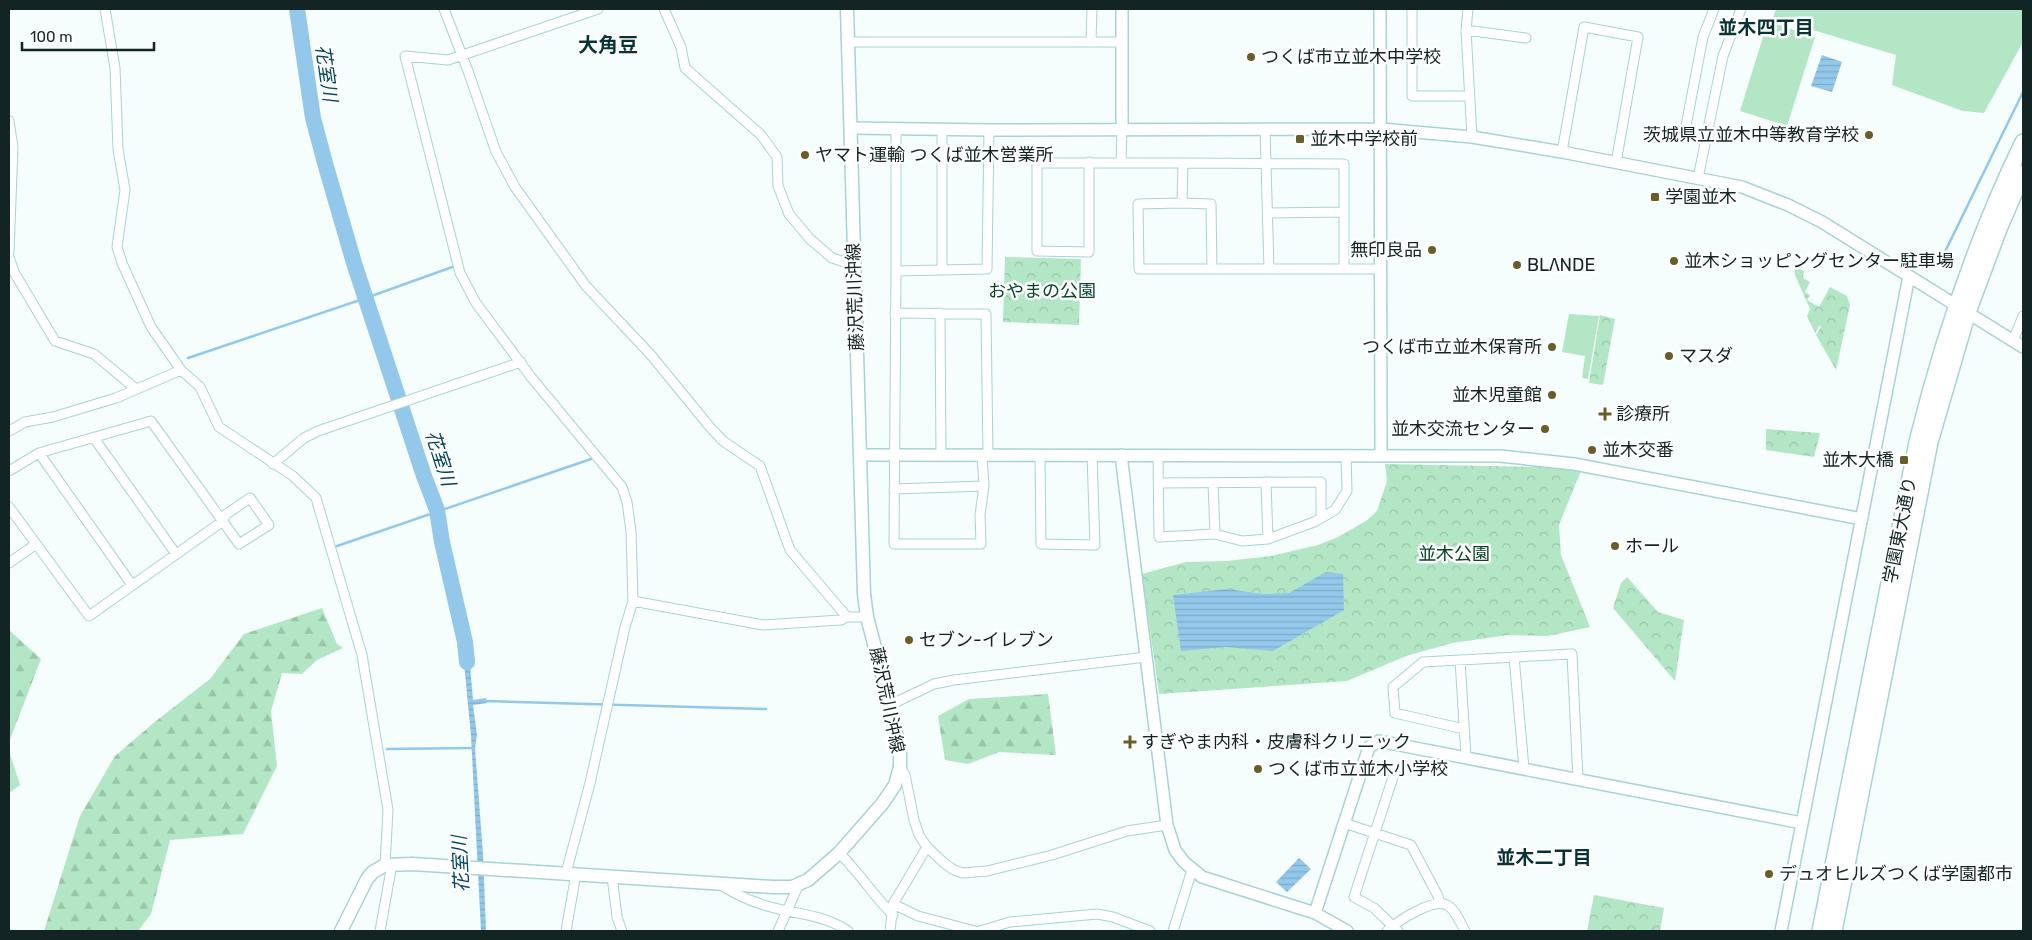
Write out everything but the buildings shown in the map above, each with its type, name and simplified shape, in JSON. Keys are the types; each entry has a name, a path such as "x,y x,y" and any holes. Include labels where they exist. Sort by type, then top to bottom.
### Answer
{"main road":[{"name":"藤沢荒川沖線","path":"388,864 792,887 818,873 839,853 889,794 898,778 900,752 867,617 864,594 847,9"},
{"name":"学園東大通り","path":"1834,931 1930,442 1962,308 1988,221 2023,142"},
{"name":"学園東大通り","path":"1820,931 1917,442 1931,387 1962,308 2023,174"},
{"path":"341,931 366,879 388,864"}],"street":[{"path":"105,9 115,68 118,149 125,190 117,247 122,263 151,327 181,370 200,387 218,427 293,476 316,498 359,645 388,810 388,864 380,931"},
{"path":"444,9 496,152 514,188 586,286 651,355 709,426 723,441 760,466 790,550 847,617"},
{"path":"566,931 571,873 632,601 631,531 627,502 622,487 531,377 476,303 460,273 405,56 448,60 598,9"},
{"path":"664,9 680,47 685,68 761,134 777,157 778,186 788,214 810,239 832,258 854,265"},
{"path":"1092,9 1092,42"},
{"path":"1121,163 1122,9"},
{"path":"1380,9 1381,454"},
{"path":"1412,9 1412,96 1470,96"},
{"path":"1468,9 1466,30 1472,136"},
{"path":"1708,136 1685,131 1703,37 1714,9"},
{"path":"1698,178 1723,56 1741,9"},
{"path":"1562,152 1584,27 1638,37 1616,163"},
{"path":"1466,30 1526,38"},
{"path":"848,42 1122,42"},
{"path":"9,122 13,147 9,252"},
{"path":"851,128 942,130 1380,129 1472,136 1698,178 1749,190 1788,205 1822,222 2018,344 2023,316"},
{"path":"896,129 894,544 981,544 980,515 984,486 985,455 986,314 896,313"},
{"path":"1265,129 1269,269"},
{"path":"942,130 942,270"},
{"path":"896,271 988,270 989,130"},
{"path":"1089,162 1089,252 1037,250 1037,163 1089,162 1344,164 1344,269"},
{"path":"1182,203 1183,163"},
{"path":"1212,269 1211,204 1138,204 1139,268 1212,269 1380,269"},
{"path":"1268,213 1344,212"},
{"path":"9,257 14,272 55,341 94,354 136,389"},
{"path":"1781,931 1909,276"},
{"path":"940,313 941,455"},
{"path":"273,464 304,438 318,431 380,412 521,362"},
{"path":"9,431 25,422 53,417 116,398 181,370"},
{"path":"9,471 39,453 151,421 223,521 239,544 269,525 250,498 225,515 223,521 89,616 9,507"},
{"path":"94,438 176,554"},
{"path":"39,453 132,585"},
{"path":"860,455 1381,454 1500,456 1550,460 1862,519"},
{"path":"1040,455 1041,544 1095,544 1092,455"},
{"path":"1122,455 1167,825 1175,850 1192,870 1214,882 1314,913 1347,931"},
{"path":"1158,455 1159,538 1215,534 1242,541 1268,539 1321,518 1335,510 1347,491 1346,455"},
{"path":"1213,482 1215,534"},
{"path":"1266,482 1268,539"},
{"path":"1158,483 1321,482 1321,518"},
{"path":"894,490 984,486"},
{"path":"9,563 36,544"},
{"path":"632,601 763,625 841,620 847,617 867,617"},
{"path":"1464,729 1395,713 1393,687 1423,662 1572,654 1578,779"},
{"path":"890,705 934,684 954,680 1146,656"},
{"path":"1514,657 1524,768"},
{"path":"1460,660 1466,757"},
{"path":"1314,913 1369,747 1373,743 1384,741 1802,823"},
{"path":"900,767 905,775 919,835 954,870 962,873 972,873 1052,855 1127,831 1167,825"},
{"path":"1395,771 1354,897 1374,908 1393,929 1433,903 1440,903 1448,906 1454,912 1465,931"},
{"path":"1344,823 1411,845 1440,903"},
{"path":"890,931 893,904 928,846"},
{"path":"839,853 857,871 874,896 893,915"},
{"path":"1173,931 1192,870"},
{"path":"612,876 617,917 622,931"},
{"path":"718,884 744,898 767,906 813,915 848,931"},
{"path":"778,931 799,884"},
{"path":"893,904 918,916 975,931"},
{"path":"980,931 1010,922 1097,914 1112,917 1150,931"}],"green space":[{"path":"1776,9 2023,9 2023,42 1984,113 1963,111 1892,85 1896,55 1773,18"},
{"path":"1768,21 1815,37 1787,126 1740,111"},
{"name":"おやまの公園","path":"1005,257 1081,259 1079,325 1003,322"},
{"path":"1794,266 1804,271 1803,278 1810,282 1805,292 1810,295 1807,300 1819,307 1830,287 1847,296 1850,305 1836,370 1816,335 1821,327 1820,325 1815,333 1807,316 1810,309 1795,275"},
{"path":"1569,314 1599,316 1588,379 1582,378 1585,356 1562,352"},
{"path":"1600,315 1615,319 1603,385 1589,383"},
{"path":"1766,429 1820,433 1814,457 1766,450"},
{"name":"並木公園","path":"1385,464 1582,468 1559,525 1561,555 1590,627 1548,636 1508,635 1452,643 1406,656 1347,681 1159,694 1142,574 1186,562 1227,561 1271,556 1318,545 1338,537 1366,521 1377,511 1387,481"},
{"path":"1627,577 1658,612 1684,620 1675,681 1613,608 1621,583"},
{"path":"322,608 337,644 343,648 317,660 302,674 282,673 271,711 277,766 243,834 170,840 151,914 138,931 44,931 80,816 115,756 210,679 244,634"},
{"path":"9,630 41,659 9,742"},
{"path":"1048,694 1056,755 999,752 968,764 945,760 938,716 969,699"},
{"path":"9,751 20,785 9,793"},
{"path":"1594,895 1664,908 1660,931 1587,931"}],"water":[{"path":"1822,55 1842,62 1832,92 1811,86"},
{"path":"1326,572 1343,574 1344,610 1273,651 1226,647 1181,651 1173,595 1227,589 1262,594 1289,593"},
{"path":"462,642 468,642 473,700 486,698 487,703 473,705 477,735 475,748 483,854 486,931 481,931 471,736"},
{"path":"1299,858 1311,869 1287,892 1276,882"}],"waterway":[{"name":"花室川","path":"297,9 313,118 354,263 437,510 442,542 465,642 467,662"},
{"path":"1939,264 2023,92"},
{"path":"188,358 455,266"},
{"path":"337,546 591,459"},
{"path":"485,701 766,709"},
{"path":"387,749 473,748"}],"place":[{"name":"つくば市立並木中学校","path":"1251,57"},
{"name":"茨城県立並木中等教育学校","path":"1869,135"},
{"name":"並木中学校前","path":"1300,139"},
{"name":"ヤマト運輸 つくば並木営業所","path":"805,155"},
{"name":"学園並木","path":"1655,197"},
{"name":"無印良品","path":"1432,250"},
{"name":"並木ショッピングセンター駐車場","path":"1674,261"},
{"name":"BLΛNDE","path":"1517,265"},
{"name":"つくば市立並木保育所","path":"1552,347"},
{"name":"マスダ","path":"1669,356"},
{"name":"並木児童館","path":"1552,395"},
{"name":"診療所","path":"1605,414"},
{"name":"並木交流センター","path":"1545,429"},
{"name":"並木交番","path":"1592,450"},
{"name":"並木大橋","path":"1904,460"},
{"name":"ホール","path":"1615,546"},
{"name":"セブン-イレブン","path":"909,640"},
{"name":"すぎやま内科・皮膚科クリニック","path":"1130,742"},
{"name":"つくば市立並木小学校","path":"1258,769"},
{"name":"デュオヒルズつくば学園都市","path":"1769,874"}],"district":[{"name":"並木四丁目","path":"1766,27"},
{"name":"大角豆","path":"608,45"},
{"name":"並木二丁目","path":"1544,857"}]}
